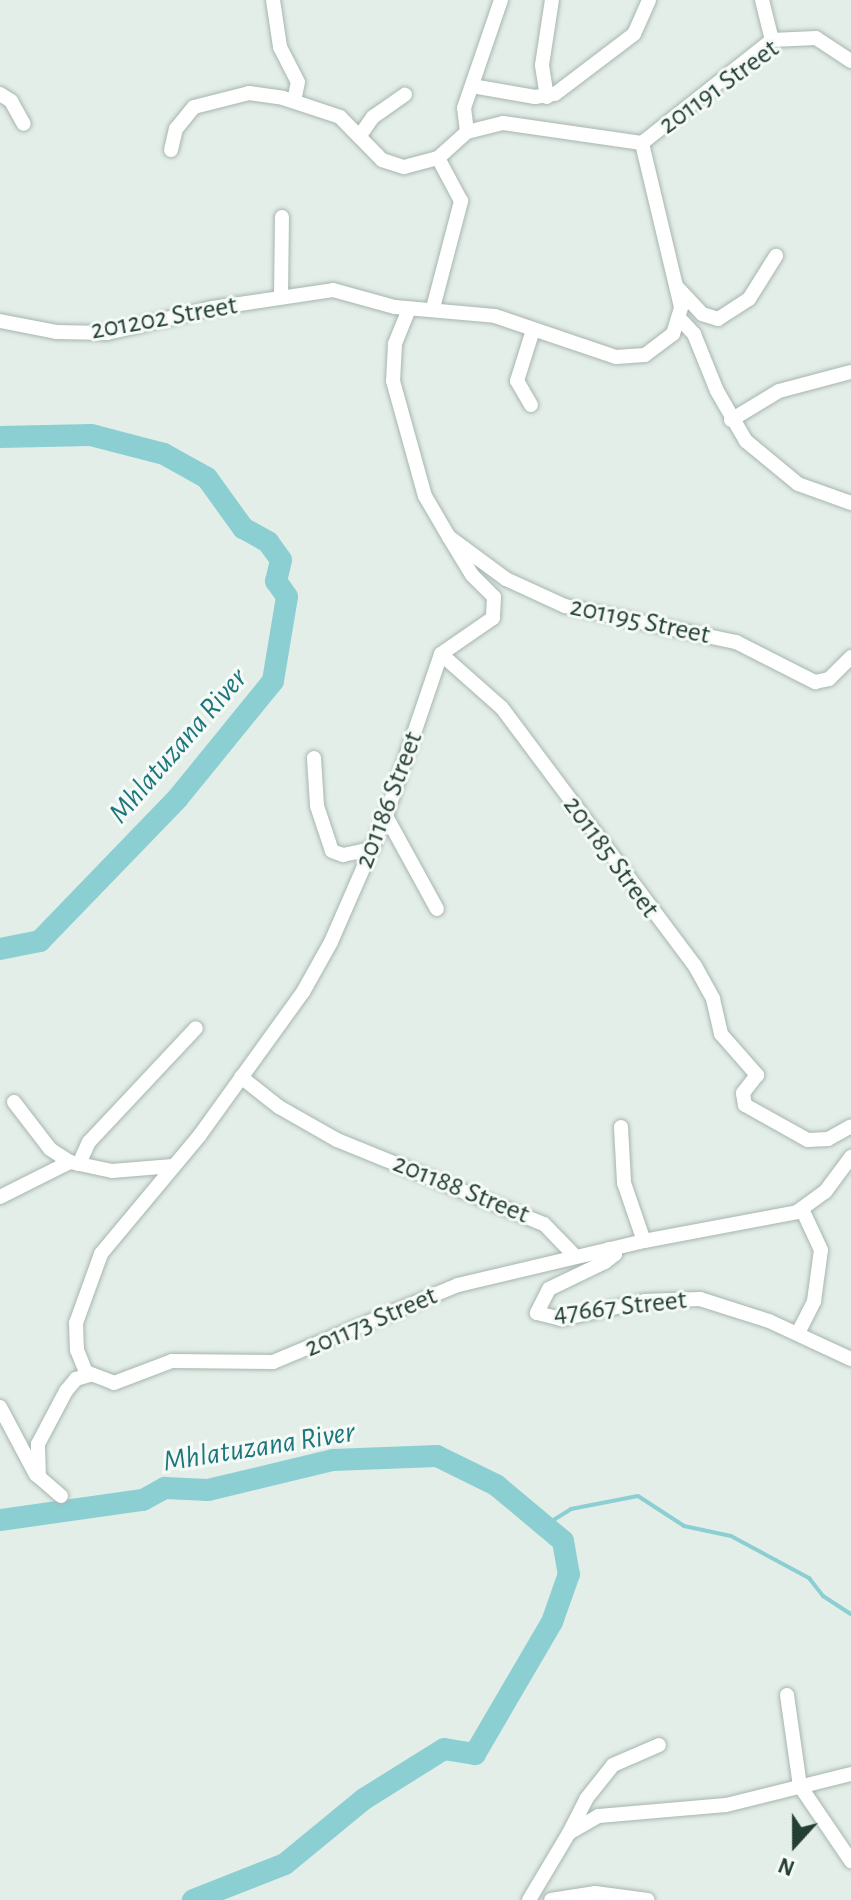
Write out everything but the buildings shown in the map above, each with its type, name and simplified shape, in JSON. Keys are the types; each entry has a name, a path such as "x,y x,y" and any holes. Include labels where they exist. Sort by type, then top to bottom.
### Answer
{"street":[{"path":"273,0 280,47 298,82 294,101"},
{"path":"171,150 180,122 205,100 249,93 294,101 340,117 361,134 388,164 404,167 438,158 467,132 463,115 501,0"},
{"path":"547,97 542,65 552,0"},
{"path":"472,86 547,97 628,39 649,0"},
{"path":"762,0 772,40"},
{"name":"201191 Street","path":"467,132 522,123 642,143 772,40 816,38 851,61"},
{"path":"0,94 11,101 24,124"},
{"path":"361,134 373,117 405,95"},
{"path":"642,143 677,286 680,319 694,334 731,420 746,441 798,484 851,503"},
{"path":"433,308 461,201 438,158"},
{"path":"281,297 282,217"},
{"path":"677,286 702,314 718,319 749,299 776,256"},
{"name":"201202 Street","path":"0,321 56,332 107,333 281,297 333,290 409,309 433,308 495,316 628,357 666,343 680,319"},
{"name":"201195 Street","path":"409,309 395,344 393,381 425,496 449,537 506,579 565,606 736,642 815,682 839,672 851,657"},
{"path":"531,405 517,381 533,330"},
{"path":"731,420 779,391 851,372"},
{"path":"441,654 487,624 495,605 449,537"},
{"name":"201186 Street","path":"90,1375 75,1334 83,1296 112,1236 173,1166 241,1077 315,971 386,816 441,654"},
{"name":"201185 Street","path":"441,654 502,708 600,844 651,902 661,926 709,991 724,1040 757,1075 743,1093 745,1105 788,1132 820,1141 851,1126"},
{"path":"314,758 317,806 332,851 343,855 372,849"},
{"path":"386,816 437,909"},
{"path":"0,1204 5,1194 75,1163 89,1142 196,1028"},
{"name":"201188 Street","path":"241,1077 300,1120 544,1224 575,1256"},
{"path":"14,1102 50,1149 75,1163 112,1171 173,1166"},
{"path":"621,1127 624,1183 644,1241"},
{"name":"201173 Street","path":"90,1375 114,1383 159,1365 191,1359 273,1362 458,1285 575,1256 802,1209 825,1192 851,1157"},
{"path":"798,1333 814,1301 821,1250 802,1209"},
{"name":"47667 Street","path":"609,1249 615,1254 605,1262 549,1289 535,1306 537,1313 561,1319 645,1301 700,1299 798,1333 851,1359"},
{"path":"41,1481 40,1441 66,1391 76,1379 90,1375"},
{"path":"0,1407 41,1481 61,1496"},
{"path":"787,1695 800,1786 851,1861"},
{"path":"529,1900 586,1799 613,1765 659,1745"},
{"path":"569,1833 599,1816 726,1805 851,1774"},
{"path":"551,1900 595,1893 648,1900"}],"waterway":[{"name":"Mhlatuzana River","path":"0,437 91,435 164,454 207,478 243,528 268,542 281,560 276,581 287,597 273,681 178,798 40,941 0,949"},
{"name":"Mhlatuzana River","path":"0,1520 143,1500 165,1488 208,1490 333,1460 437,1456 496,1485 563,1541 569,1574 552,1622 475,1754 444,1749 364,1799 285,1864 193,1900"},
{"path":"544,1526 571,1509 638,1496 684,1526 731,1536 809,1578 823,1596 851,1614"}]}
